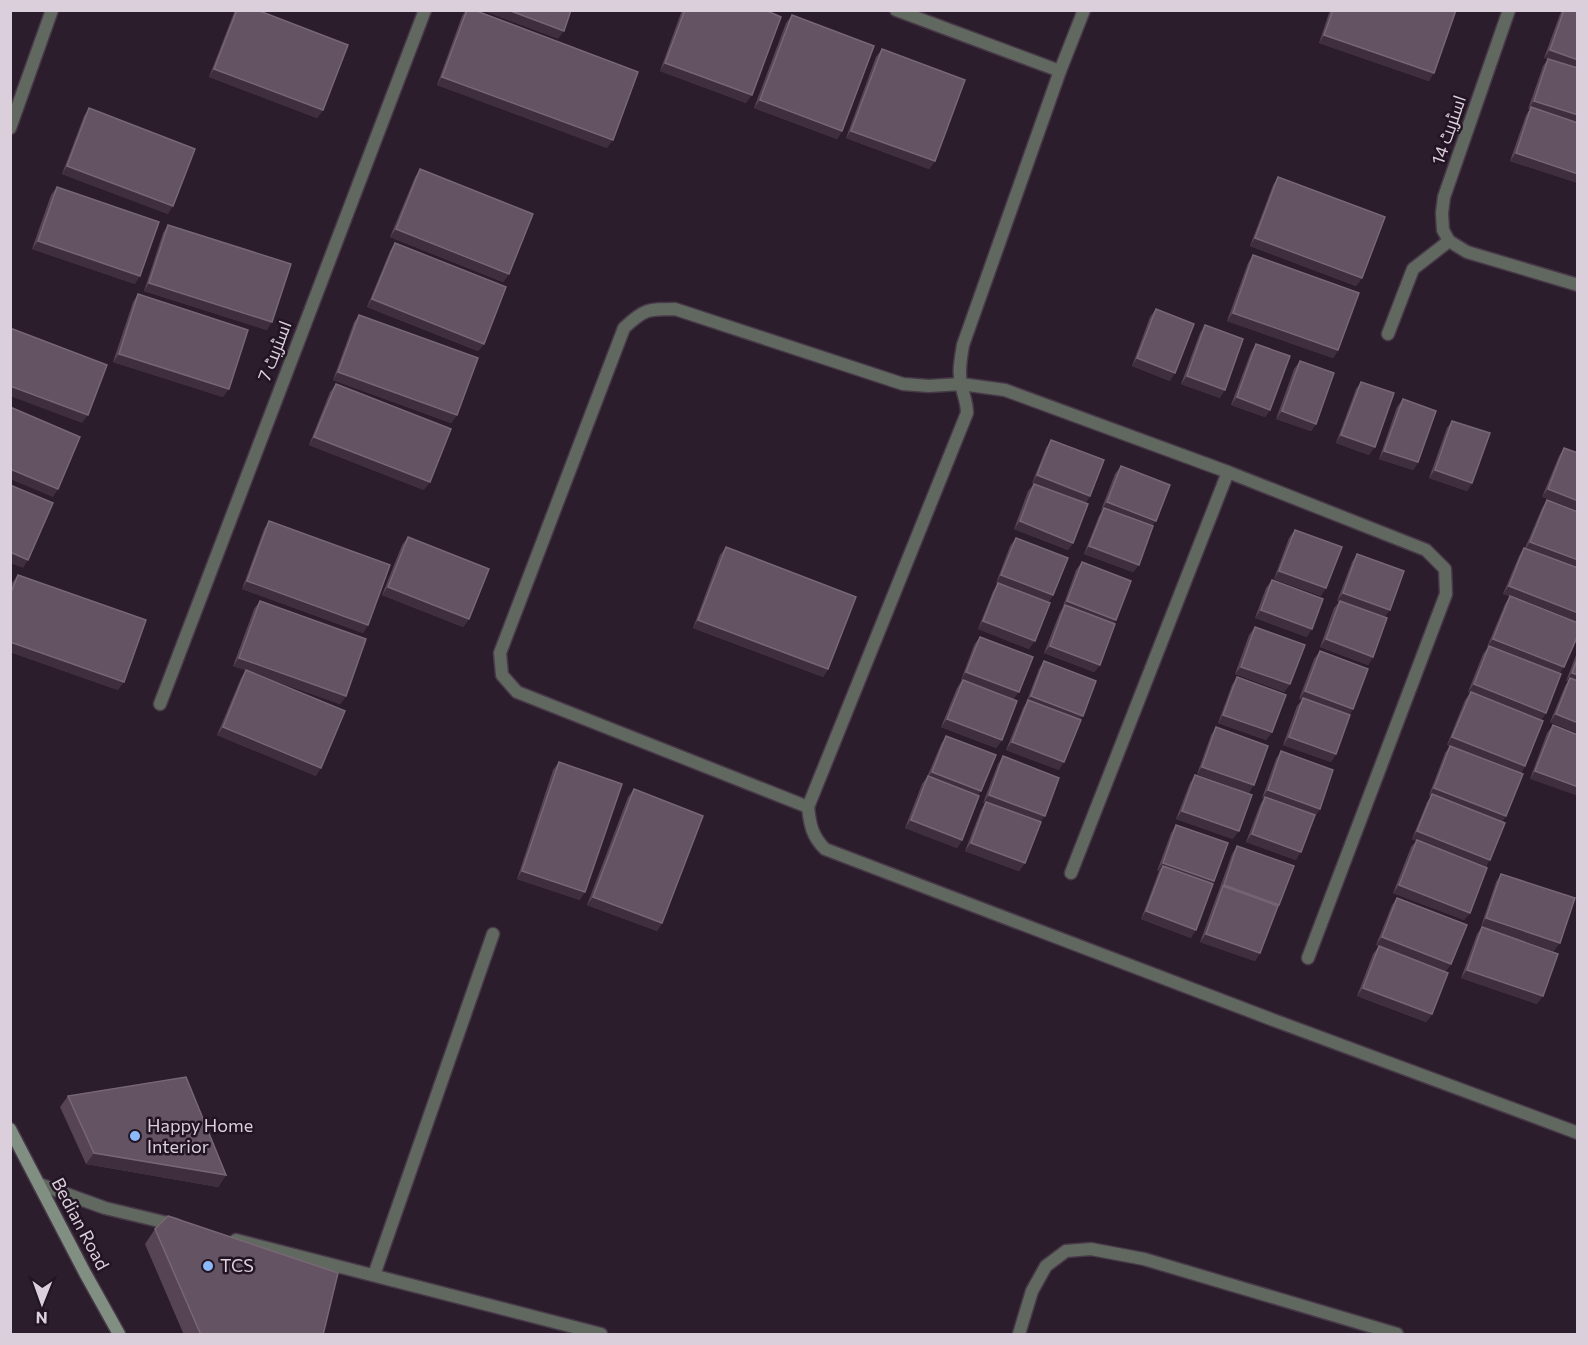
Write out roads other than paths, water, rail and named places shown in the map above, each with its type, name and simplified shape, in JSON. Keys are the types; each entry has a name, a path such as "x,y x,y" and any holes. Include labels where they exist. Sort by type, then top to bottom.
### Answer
{"main road":[{"name":"Bedian Road","path":"10,1129 119,1335"}],"street":[{"path":"10,128 52,10"},
{"name":"اسٹریٹ 7","path":"160,704 425,10"},
{"path":"896,10 1060,71"},
{"path":"1084,10 1060,71 963,345 960,366 961,384 966,399 967,413 808,807 810,827 815,840 825,849 1578,1133"},
{"name":"اسٹریٹ 14","path":"1449,241 1443,230 1444,197 1509,10"},
{"path":"1388,334 1413,269 1449,241 1467,252 1578,285"},
{"path":"808,807 517,692 502,675 500,653 624,328 641,312 654,309 675,309 903,384 929,386 961,384 1005,390 1228,472 1426,550 1445,569 1446,594 1308,958"},
{"path":"1071,873 1228,472"},
{"path":"374,1275 493,934"},
{"path":"39,1184 105,1208 186,1228"},
{"path":"220,1236 601,1335"},
{"path":"1018,1335 1032,1291 1047,1266 1066,1251 1091,1250 1144,1259 1397,1335"}],"place":[{"name":"Happy Home Interior","path":"135,1136"},
{"name":"TCS","path":"208,1266"}]}
